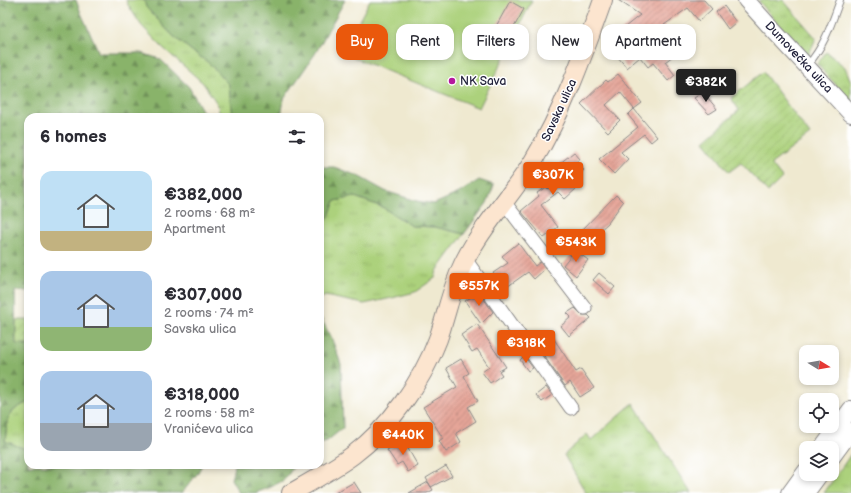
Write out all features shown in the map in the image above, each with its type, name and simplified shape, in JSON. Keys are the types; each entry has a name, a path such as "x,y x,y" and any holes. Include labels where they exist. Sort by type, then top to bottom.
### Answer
{"main road":[{"name":"Savska ulica","path":"291,493 354,454 374,436 402,403 418,379 431,357 458,276 466,259 532,162 546,138 578,69 603,0"}],"street":[{"name":"Dumovečka ulica","path":"746,0 806,67 834,94 851,114"},
{"path":"504,202 585,308"},
{"path":"466,259 571,408"},
{"path":"827,441 851,409"},
{"path":"839,447 851,431"},
{"path":"790,493 799,481"},
{"path":"806,493 815,481"}],"lane":[{"path":"806,67 816,56 824,42 840,0"}],"green space":[{"path":"0,0 76,0 99,53 141,53 160,59 189,87 203,113 24,113 24,291 15,291 16,343 24,344 24,404 11,413 8,421 5,441 24,448 24,469 200,469 182,493 0,493"},
{"path":"126,0 144,0 146,7 172,35 209,63 229,85 232,113 219,113 218,105 203,83 161,46 141,25"},
{"path":"144,0 345,0 315,54 284,99 282,113 232,113 229,85 209,63 172,35 146,7"},
{"name":"NK Sava","path":"370,0 532,0 520,24 462,24 462,60 503,60 479,108 359,60 388,60 388,24 357,24"},
{"path":"758,0 783,0 816,38 808,56 795,44"},
{"path":"826,52 845,67 851,82 851,102 817,64"},
{"path":"763,72 810,135 771,164 782,178 768,192 741,163 729,172 704,141 739,110 731,98"},
{"path":"324,167 334,167 358,176 385,191 417,201 434,204 459,193 479,180 494,185 487,203 464,234 435,227 412,226 382,207 355,197 335,201 328,218 324,220"},
{"path":"355,197 382,207 412,226 435,227 464,234 437,271 435,278 415,292 364,304 324,297 324,220 328,218 335,201"},
{"path":"16,320 24,320 24,344 16,344"},
{"path":"324,324 333,342 341,364 343,428 324,442"},
{"path":"633,403 691,493 586,493 564,455 587,434 591,440"},
{"path":"24,404 24,449 5,442 9,417 11,413"},
{"path":"851,454 851,493 824,493 832,481 839,481 839,471"},
{"path":"234,469 292,469 284,480 255,493 239,493 231,479"}],"building":[{"path":"618,0 704,0 712,9 699,21 688,8 665,24 629,24 640,15"},
{"path":"510,1 524,9 516,24 497,24"},
{"path":"724,6 736,22 728,29 716,12"},
{"path":"620,60 636,60 627,68"},
{"path":"642,60 668,60 665,62 675,75 668,81 653,63 648,67"},
{"path":"618,74 642,103 634,109 620,92 606,105 620,120 608,132 581,104 606,80 608,82"},
{"path":"703,92 717,109 709,114 694,98"},
{"path":"634,109 657,137 651,142 644,134 621,152 628,159 614,174 599,159 638,127 628,115"},
{"path":"574,152 580,159 576,162 584,170 572,181 577,188 565,199 558,192 541,205 558,227 544,238 521,211 539,196 537,193 546,187 548,189 565,174 559,164"},
{"path":"616,195 623,202 608,223 587,242 579,233"},
{"path":"518,243 535,266 540,262 545,269 534,279 528,272 504,289 493,273 508,263 502,256"},
{"path":"575,250 588,260 576,276 563,265"},
{"path":"599,273 615,287 609,294 593,280"},
{"path":"479,292 493,312 481,324 465,301"},
{"path":"575,308 582,315 588,315 591,318 569,336 561,326 571,317 567,313"},
{"path":"477,324 506,367 499,371 502,375 490,383 482,372 489,367 477,349 472,352 461,335"},
{"path":"554,339 576,372 581,369 594,388 580,397 570,382 565,386 544,356 549,353 544,346"},
{"path":"524,356 533,368 528,371 520,360"},
{"path":"461,359 469,373 464,376 478,401 468,407 476,421 456,433 461,442 446,452 439,441 443,438 423,407 457,387 446,368"},
{"path":"546,387 552,395 542,402 536,395"},
{"path":"403,440 418,466 408,472 402,462 397,465 387,450"},
{"path":"446,466 452,476 431,487 426,478"},
{"path":"354,482 361,493 335,493"},
{"path":"428,482 433,490 427,493 409,493"}],"place":[{"name":"NK Sava","path":"452,81"}]}
